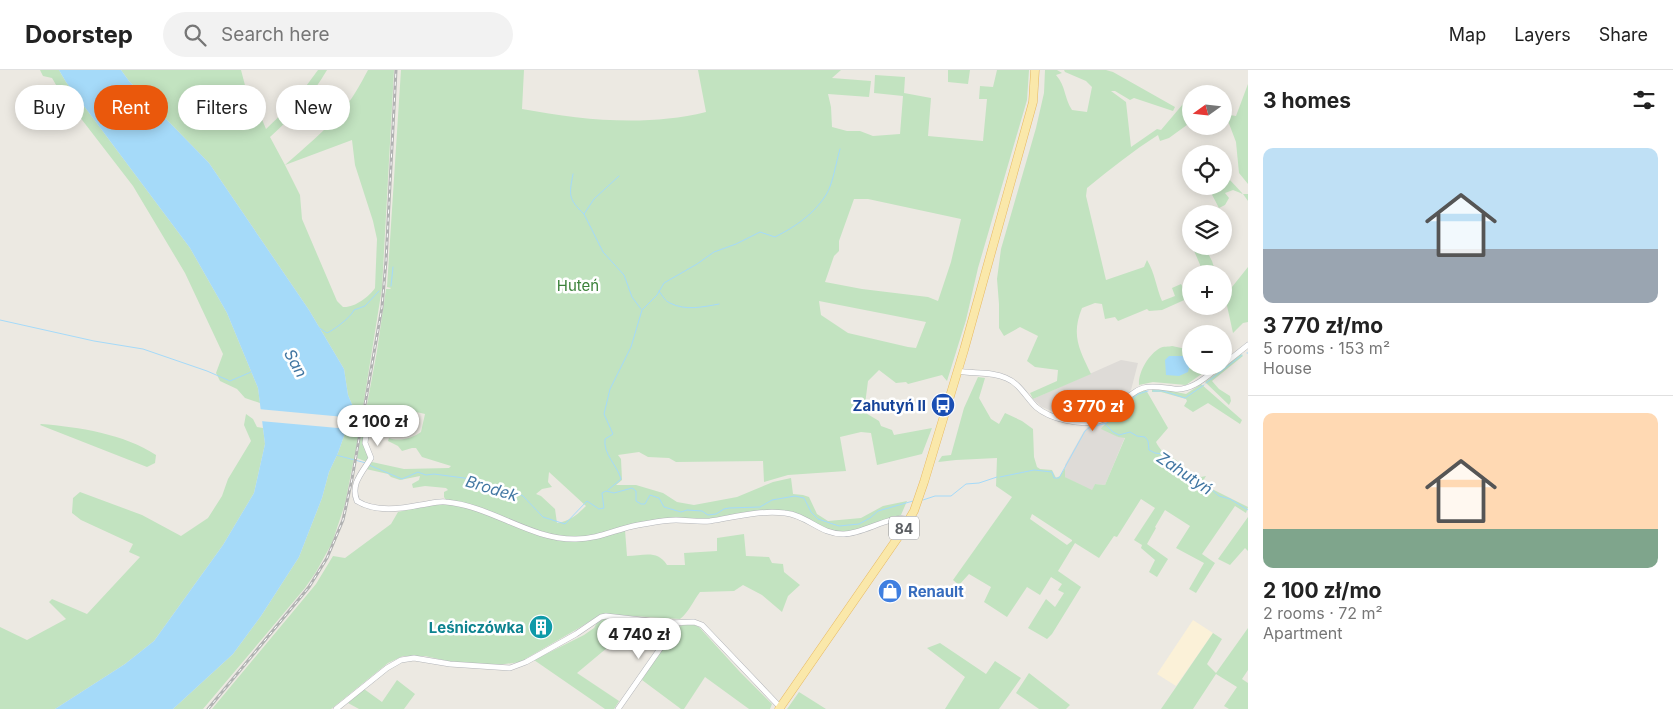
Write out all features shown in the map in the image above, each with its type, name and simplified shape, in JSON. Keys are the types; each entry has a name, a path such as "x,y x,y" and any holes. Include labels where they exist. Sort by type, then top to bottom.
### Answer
{"main road":[{"name":"84","path":"780,708 909,520 918,500 957,371 1031,109 1035,70"}],"street":[{"path":"1232,358 1248,345"},
{"path":"957,371 1000,375 1008,378 1045,413 1081,422 1100,421 1109,416 1142,388 1153,386 1183,389 1194,386 1208,375"},
{"path":"367,426 366,443 371,458 358,478 354,494 357,501 371,507 409,507 440,501 464,505 536,532 560,538 592,538 664,520 705,521 745,514 794,514 822,530 842,535 860,532 900,518 909,520"},
{"path":"336,709 387,668 400,660 414,658 450,664 510,668 526,662 576,634 601,617 606,616 678,623 694,622 702,625 780,708"},
{"path":"618,709 678,623"}],"shaded area":[{"path":"1121,360 1138,363 1131,390 1102,417 1091,419 1059,414 1042,407 1033,399"},
{"path":"1108,420 1102,426 1118,437 1125,437 1105,485 1095,484 1092,491 1065,477 1065,465 1084,431 1089,426"},
{"path":"1193,620 1213,633 1176,686 1157,674"}],"green space":[{"path":"40,70 59,70 68,85 56,85 52,78 43,76"},
{"path":"121,70 241,70 245,85 178,85 178,130 266,130 276,119 277,130 270,137 285,165 324,130 350,130 350,100 368,70 394,70 382,288 358,438 345,504 332,543 305,588 203,709 173,709 233,654 261,616 299,557 350,419 356,414 348,395 344,369 309,310 209,163 168,121 168,85 133,85","holes":["352,140 355,165 377,239 375,288 361,301 352,306 343,307 337,301 302,219 300,195 285,165"]},
{"path":"318,70 327,70 318,85 307,85"},
{"name":"Huteń","path":"401,70 524,70 522,109 591,119 637,121 683,117 706,112 698,70 841,70 832,78 871,81 869,97 828,94 832,127 847,131 860,131 873,136 900,134 903,96 874,93 875,75 905,77 904,93 931,98 928,136 983,141 987,99 979,99 980,86 993,87 997,70 1029,70 1027,100 978,268 966,320 947,381 942,375 908,384 906,382 896,383 879,370 868,381 864,412 879,421 881,426 892,430 894,435 932,428 922,454 877,465 871,433 861,432 840,437 846,471 788,475 764,482 763,461 676,462 669,458 648,457 639,452 618,455 621,459 622,480 616,485 636,485 663,493 677,502 694,505 737,497 773,482 791,478 793,494 809,497 817,514 828,521 861,518 883,506 907,501 901,515 855,532 833,532 788,511 712,519 676,519 595,536 565,538 503,520 535,534 562,540 591,540 625,530 627,556 654,555 663,560 667,565 685,565 684,553 717,551 717,538 744,534 746,556 769,557 772,563 783,564 784,572 800,585 788,596 782,612 762,595 743,585 734,591 700,592 680,619 601,614 520,662 498,665 452,662 425,656 403,656 388,663 331,709 212,709 316,584 333,556 345,558 391,524 398,512 446,500 444,492 448,490 446,488 425,486 413,488 412,484 419,480 420,476 400,480 388,474 366,469 372,462 404,469 449,468 451,466 422,457 416,448 402,451 398,446 388,441 389,438 397,440 406,439 421,432 425,414 404,411 387,415 374,421 375,425 365,424 364,442 370,459 367,462 357,458 377,351 386,289 391,288 387,287","holes":["854,199 868,199 961,219 951,262 938,301 928,297 862,289 825,282 834,256 839,251 839,241","819,301 926,322 916,348 848,333 821,315","549,472 586,506 573,517 557,523 555,509 541,496 536,494 542,489 552,487 548,482"]},
{"path":"948,70 970,70 968,84 948,82"},
{"path":"1045,70 1057,70 1062,73 1056,75 1062,83 1072,110 1087,112 1092,87 1086,81 1064,70 1106,70 1113,72 1175,107 1173,111 1134,98 1130,100 1115,91 1111,91 1126,102 1131,147 1157,129 1161,130 1182,105 1182,129 1169,138 1160,141 1158,135 1140,147 1087,188 1086,196 1106,280 1144,267 1147,260 1162,301 1175,296 1172,288 1181,284 1182,301 1162,310 1149,311 1147,309 1118,321 1115,317 1105,319 1102,304 1095,303 1082,308 1077,326 1078,342 1091,374 1033,399 1030,393 1057,381 1058,370 1035,367 1027,361 1038,336 1020,327 1004,336 999,328 997,279 1001,249 1036,128 1044,93"},
{"path":"1248,84 1248,184 1239,173 1236,142 1232,132 1232,115 1236,116"},
{"path":"84,106 94,119 94,130 102,130 190,248 227,313 258,388 260,403 245,398 237,389 220,381 216,373 223,354 185,273 133,186 84,122"},
{"path":"1232,182 1243,194 1233,190"},
{"path":"1243,194 1248,194 1248,201"},
{"path":"1212,195 1227,195 1229,198 1225,205 1217,205"},
{"path":"1196,255 1209,255 1213,265 1200,265"},
{"path":"1248,267 1248,322 1243,323 1233,333 1229,315 1232,315 1232,287"},
{"path":"1172,346 1182,348 1182,375 1200,375 1186,385 1153,382 1139,385 1142,369 1152,354 1161,347"},
{"path":"1241,354 1243,356 1232,365 1232,361"},
{"path":"1214,375 1219,375 1212,381 1219,389 1230,396 1231,401 1229,405 1205,382"},
{"path":"978,377 985,378 979,398 991,419 999,424 1005,413 1022,421 1033,429 1034,457 1037,467 1052,470 1056,478 1060,476 1065,468 1065,477 1092,490 1095,484 1105,485 1125,438 1118,437 1101,429 1102,427 1138,392 1146,390 1168,428 1156,442 1161,450 1181,464 1190,475 1206,476 1203,481 1210,488 1248,507 1246,513 1235,506 1202,554 1215,563 1196,593 1189,589 1204,563 1176,548 1190,526 1165,510 1147,544 1168,559 1157,577 1149,572 1155,560 1141,548 1142,545 1134,540 1155,508 1141,499 1117,537 1114,536 1099,558 1075,543 1058,571 1081,587 1047,639 1028,628 1046,599 1055,607 1064,593 1058,590 1062,584 1051,577 1040,595 1027,587 1007,617 984,602 991,587 969,574 959,585 953,580 1012,497 996,486 997,458 938,462 942,456 951,455 964,408","holes":["1032,514 1072,540 1067,545 1030,519"]},
{"path":"1201,384 1242,420 1240,424 1208,403 1193,412 1184,406 1187,401 1186,399 1161,392 1152,392 1152,389 1186,394"},
{"path":"246,414 253,419 257,427 263,428 265,444 254,493 223,545 154,641 125,664 55,709 0,709 0,627 27,640 66,619 49,602 52,599 87,614 140,557 129,552 133,544 81,520 72,513 73,498 80,492 142,515 181,536 208,518 222,496 228,479 251,441 244,425"},
{"path":"41,424 70,427 116,437 156,455 155,463 147,467"},
{"path":"1248,517 1248,551 1245,548 1230,565 1218,559"},
{"path":"599,619 667,624 671,626 660,642 632,627 577,673 619,701 614,709 605,709 534,660 584,635 594,628"},
{"path":"685,624 699,627 772,704 770,709 749,709 705,677 684,709 681,709 642,680 667,640 679,627"},
{"path":"1248,628 1248,670 1242,679 1248,683 1248,709 1229,709 1224,706 1237,687 1216,674 1193,709 1161,709 1213,633 1222,639 1207,664 1216,673"},
{"path":"940,643 986,674 995,661 1021,678 999,709 945,709 965,677 927,648"},
{"path":"1029,673 1070,705 1066,709 1039,709 1016,693"},
{"path":"397,680 415,694 404,709 359,709 348,703 364,689 382,702"},
{"path":"799,692 826,709 787,709"}],"water":[{"path":"59,70 121,70 133,85 94,85 94,119 84,106 84,85 68,85"},
{"name":"San","path":"168,121 209,163 309,310 344,369 348,395 356,414 350,419 299,557 261,616 233,654 173,709 55,709 125,664 154,641 223,545 254,493 265,444 258,388 227,313 190,248 102,130 168,130"},
{"path":"1169,356 1182,356 1182,375 1166,375 1165,360"}],"pier":[{"path":"258,409 355,418 352,420 349,429 260,421"}],"waterway":[{"path":"608,490 621,479 606,450 605,439 613,434 604,414 610,389 631,347 642,310 657,295 664,283 714,252 760,232 775,237 804,219 826,195 840,149"},
{"path":"573,174 572,200 584,214"},
{"path":"619,176 594,199 584,214 603,252 624,275 632,297 641,309"},
{"path":"391,286 393,267"},
{"path":"318,327 327,333 346,320 354,310 365,306 379,291"},
{"path":"659,291 668,302 682,307 694,308 719,304"},
{"path":"0,320 94,341 143,349 230,381 251,372"},
{"name":"Brodek","path":"1206,383 1242,355"},
{"name":"Brodek","path":"1153,391 1163,391 1185,398 1204,385"},
{"name":"Brodek","path":"1096,426 1107,423 1138,394 1148,391"},
{"name":"Zahutyń","path":"1105,424 1119,435 1130,432 1137,436 1145,437 1148,441 1149,450 1162,454 1165,462 1174,464 1187,475 1203,482 1219,496 1230,499 1248,510"},
{"name":"Brodek","path":"1000,477 1034,470 1052,472 1054,478 1059,478 1085,431 1090,427"},
{"name":"Brodek","path":"336,455 366,463"},
{"name":"Brodek","path":"369,465 402,479 418,472 426,475 434,474 479,480 496,489 523,496 543,517 565,524 587,501 599,509 604,508 602,493 606,491 614,493 632,488 636,491 636,501 641,504 645,504 650,495 659,498 664,507 681,512 687,510 702,511 708,515 716,514 729,508 760,507 772,500 795,496 804,498 811,512 818,519 839,526 859,524 878,511 913,501"},
{"name":"Brodek","path":"923,500 935,496 951,496 966,484 979,483 997,477"}],"railway":[{"path":"208,709 309,587 327,558 343,520 382,307 396,70"}],"place":[{"name":"Zahutyń II","path":"943,405"},
{"name":"Renault","path":"890,591"},
{"name":"Leśniczówka","path":"541,627"}]}
